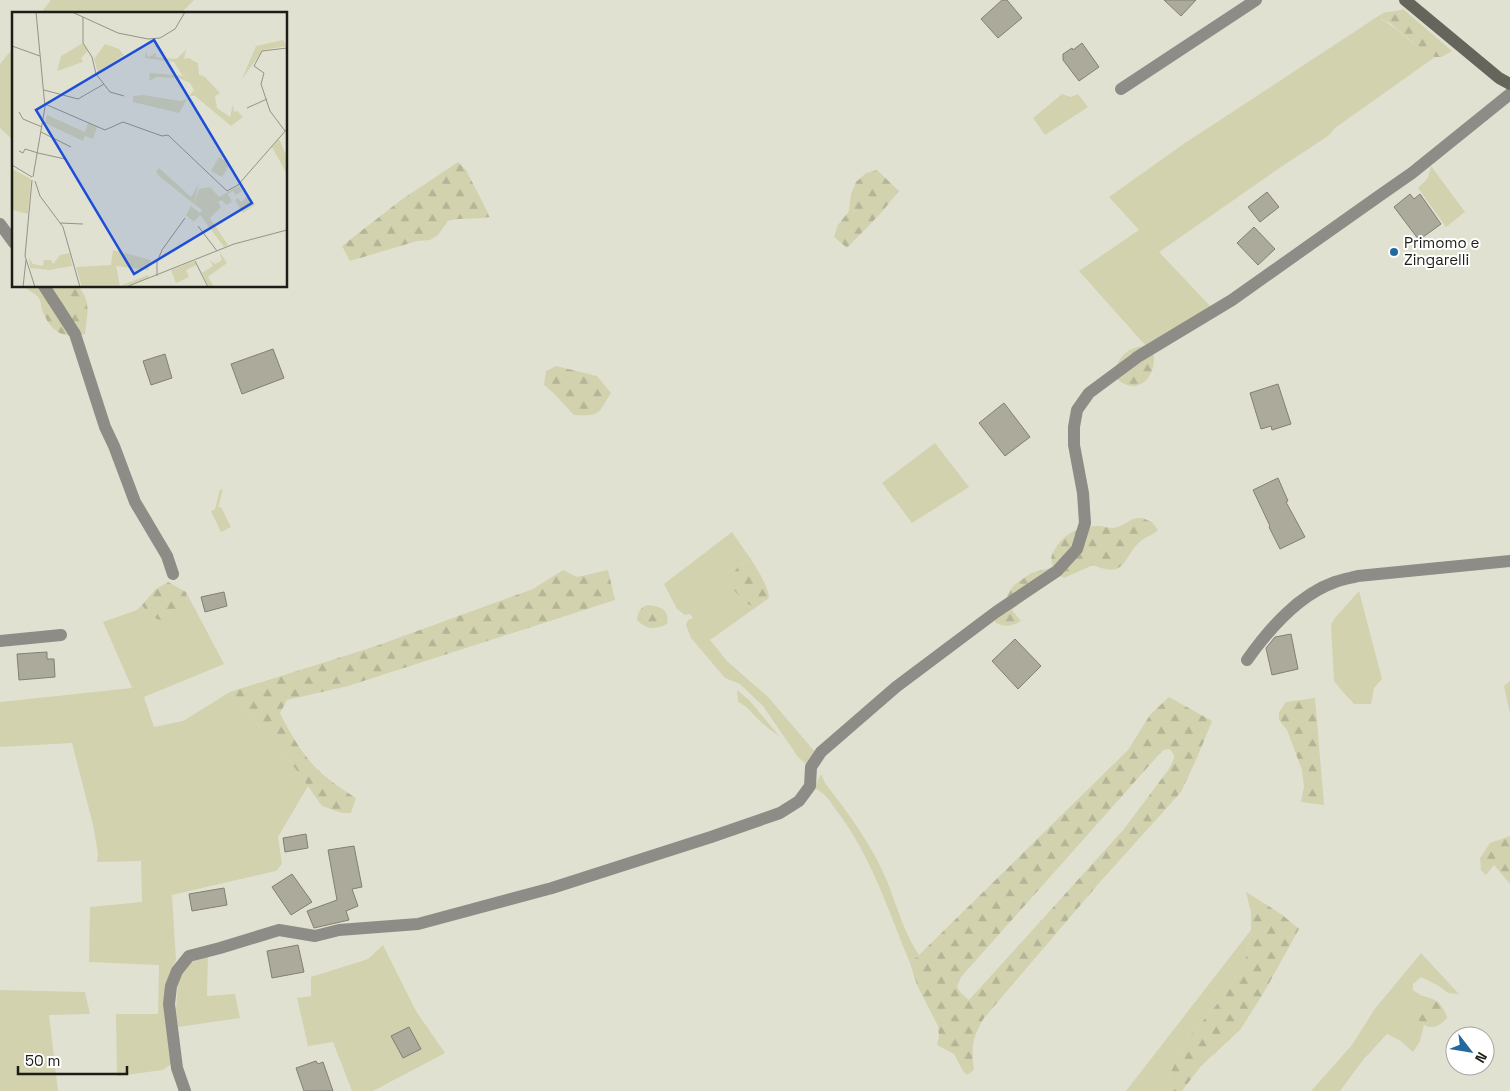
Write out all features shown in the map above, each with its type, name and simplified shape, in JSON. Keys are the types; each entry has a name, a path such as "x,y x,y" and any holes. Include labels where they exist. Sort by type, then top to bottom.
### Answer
{"main road":[{"path":"1405,0 1499,78 1510,84"}],"street":[{"path":"1121,88 1256,0"},
{"path":"185,1091 177,1068 169,1004 171,986 177,971 189,956 279,930 315,936 339,930 418,924 552,888 711,837 780,813 799,801 810,786 811,767 821,752 896,687 996,612 1056,571 1078,549 1085,523 1083,493 1074,446 1074,427 1077,410 1089,393 1139,356 1232,300 1412,173 1510,94"},
{"path":"0,224 12,240"},
{"path":"45,288 75,334 104,427 114,446 135,502 167,556 173,574"},
{"path":"1247,660 1263,637 1281,618 1306,597 1335,582 1358,576 1510,561"},
{"path":"0,641 61,635"}],"green space":[{"path":"51,0 194,0 182,12 42,12"},
{"path":"1403,9 1452,51 1442,57 1435,57 1424,52 1391,24 1381,19 1383,13"},
{"path":"1383,13 1381,19 1421,49 1435,57 1335,128 1328,136 1159,252 1211,307 1146,346 1079,271 1139,230 1109,197 1185,143"},
{"path":"12,49 12,139 0,128 0,64"},
{"path":"1062,94 1071,97 1078,94 1088,107 1045,135 1033,118"},
{"path":"458,162 466,170 490,217 448,221 438,235 430,240 417,241 350,261 342,246 401,200"},
{"path":"1431,166 1465,212 1446,227 1418,188 1428,178"},
{"path":"877,170 899,191 847,248 834,237 838,225 849,211 851,194 856,182 866,173"},
{"path":"26,288 79,288 88,309 85,334 70,335 53,329 45,318 39,298"},
{"path":"1146,346 1153,350 1154,360 1149,377 1144,382 1129,386 1113,375 1124,354 1133,348"},
{"path":"556,366 597,376 611,393 597,413 574,415 544,385 546,371"},
{"path":"935,443 969,487 912,523 882,483"},
{"path":"223,489 218,507 221,507 231,527 221,532 211,511 215,509 220,490"},
{"path":"1142,518 1152,522 1158,530 1142,540 1119,568 1113,570 1104,569 1093,565 1064,578 1058,574 1012,610 1021,621 1008,626 995,622 995,618 1013,586 1031,573 1053,567 1051,558 1053,552 1065,537 1080,529 1092,526 1111,528 1121,526 1134,519"},
{"path":"732,532 750,558 740,565 744,602 755,608 710,640 727,661 768,697 816,753 806,764 798,757 763,706 740,684 725,678 691,638 686,625 688,620 693,618 690,614 685,615 677,609 664,584"},
{"path":"750,558 759,572 769,598 755,608 744,602 730,585 736,569"},
{"path":"563,570 577,577 608,570 615,600 348,686 287,700 280,713 288,728 317,769 356,798 351,813 342,813 322,806 290,761 230,692 376,646 533,589"},
{"path":"168,582 186,592 186,603 184,612 178,618 172,621 164,621 148,613 142,605 156,589"},
{"path":"1359,591 1382,679 1374,688 1371,704 1354,704 1334,681 1331,625"},
{"path":"186,592 224,664 144,697 154,727 183,721 230,692 290,761 308,786 278,837 282,864 276,871 172,895 176,960 167,984 171,1064 163,1070 117,1076 116,1014 158,1014 159,965 89,962 90,907 142,902 141,861 97,862 98,853 93,825 72,743 0,747 0,702 132,688 103,622 137,610 142,605 146,611 187,600"},
{"path":"648,605 657,606 666,612 667,624 651,628 644,626 637,620 640,610"},
{"path":"1510,681 1510,714 1504,686"},
{"path":"737,690 749,700 781,738 738,702"},
{"path":"1169,697 1212,721 1181,792 1100,882 984,1018 973,1043 974,1070 967,1075 954,1054 937,1045 939,1037 938,1026 917,985 910,963 1128,750 1150,715","holes":["1169,749 1174,756 1169,769 1124,829 969,1000 957,987 961,977 1163,750"]},
{"path":"1315,698 1324,805 1301,802 1304,787 1302,770 1287,730 1279,720 1279,712 1286,702"},
{"path":"821,774 825,783 859,830 881,868 905,929 919,955 910,963 878,884 859,845 829,801 821,792 814,788"},
{"path":"1510,836 1510,884 1494,865 1486,875 1481,870 1480,858 1490,843"},
{"path":"1246,892 1281,914 1299,929 1263,994 1240,1030 1201,1066 1182,1091 1159,1091 1169,1078 1181,1045 1211,1012 1245,962 1251,930 1251,913"},
{"path":"1251,930 1245,962 1211,1012 1181,1045 1169,1078 1159,1091 1126,1091"},
{"path":"383,945 416,1011 445,1053 373,1091 352,1091 333,1042 308,1046 297,998 311,996 311,977 368,959"},
{"path":"1421,953 1459,994 1448,993 1421,977 1413,984 1413,990 1422,996 1414,1000 1417,1017 1424,1025 1420,1041 1413,1052 1401,1041 1387,1034 1363,1060 1340,1091 1311,1091 1352,1045 1374,1010"},
{"path":"208,956 207,996 235,994 240,1018 178,1027 176,1009 178,981 189,963"},
{"path":"0,990 85,992 90,1014 49,1015 58,1091 0,1091"},
{"path":"1422,996 1435,1000 1441,1005 1447,1018 1439,1025 1433,1027 1426,1026 1415,1015 1414,1000"}],"building":[{"path":"1002,0 1007,0 1022,18 998,38 981,19"},
{"path":"1164,0 1196,0 1181,16"},
{"path":"1082,43 1099,67 1079,81 1063,60 1063,54 1072,48 1073,50"},
{"path":"1267,192 1279,207 1260,222 1248,207"},
{"path":"1410,194 1414,199 1420,194 1441,224 1419,240 1394,207"},
{"path":"1254,227 1275,249 1258,265 1237,243"},
{"path":"273,349 284,378 242,394 231,364"},
{"path":"165,354 172,378 151,385 143,361"},
{"path":"1278,384 1291,424 1272,430 1271,426 1261,429 1250,393"},
{"path":"1004,403 1030,437 1005,456 979,423"},
{"path":"1278,478 1288,501 1286,502 1305,537 1280,549 1253,490"},
{"path":"224,592 227,606 205,612 201,597"},
{"path":"1291,634 1298,669 1272,675 1266,648 1275,637"},
{"path":"1015,639 1041,666 1018,689 992,661"},
{"path":"47,652 47,659 54,659 55,677 19,680 17,654"},
{"path":"306,834 308,848 285,852 283,838"},
{"path":"354,846 362,887 352,889 358,906 346,911 349,920 314,928 307,911 337,900 328,850"},
{"path":"292,874 312,902 291,915 272,887"},
{"path":"224,888 227,905 192,911 189,894"},
{"path":"298,945 304,972 272,978 267,951"},
{"path":"409,1027 421,1049 403,1058 391,1036"},
{"path":"316,1061 318,1064 323,1062 333,1091 304,1091 296,1068"}],"place":[{"name":"Primomo e Zingarelli","path":"1394,252"}]}
